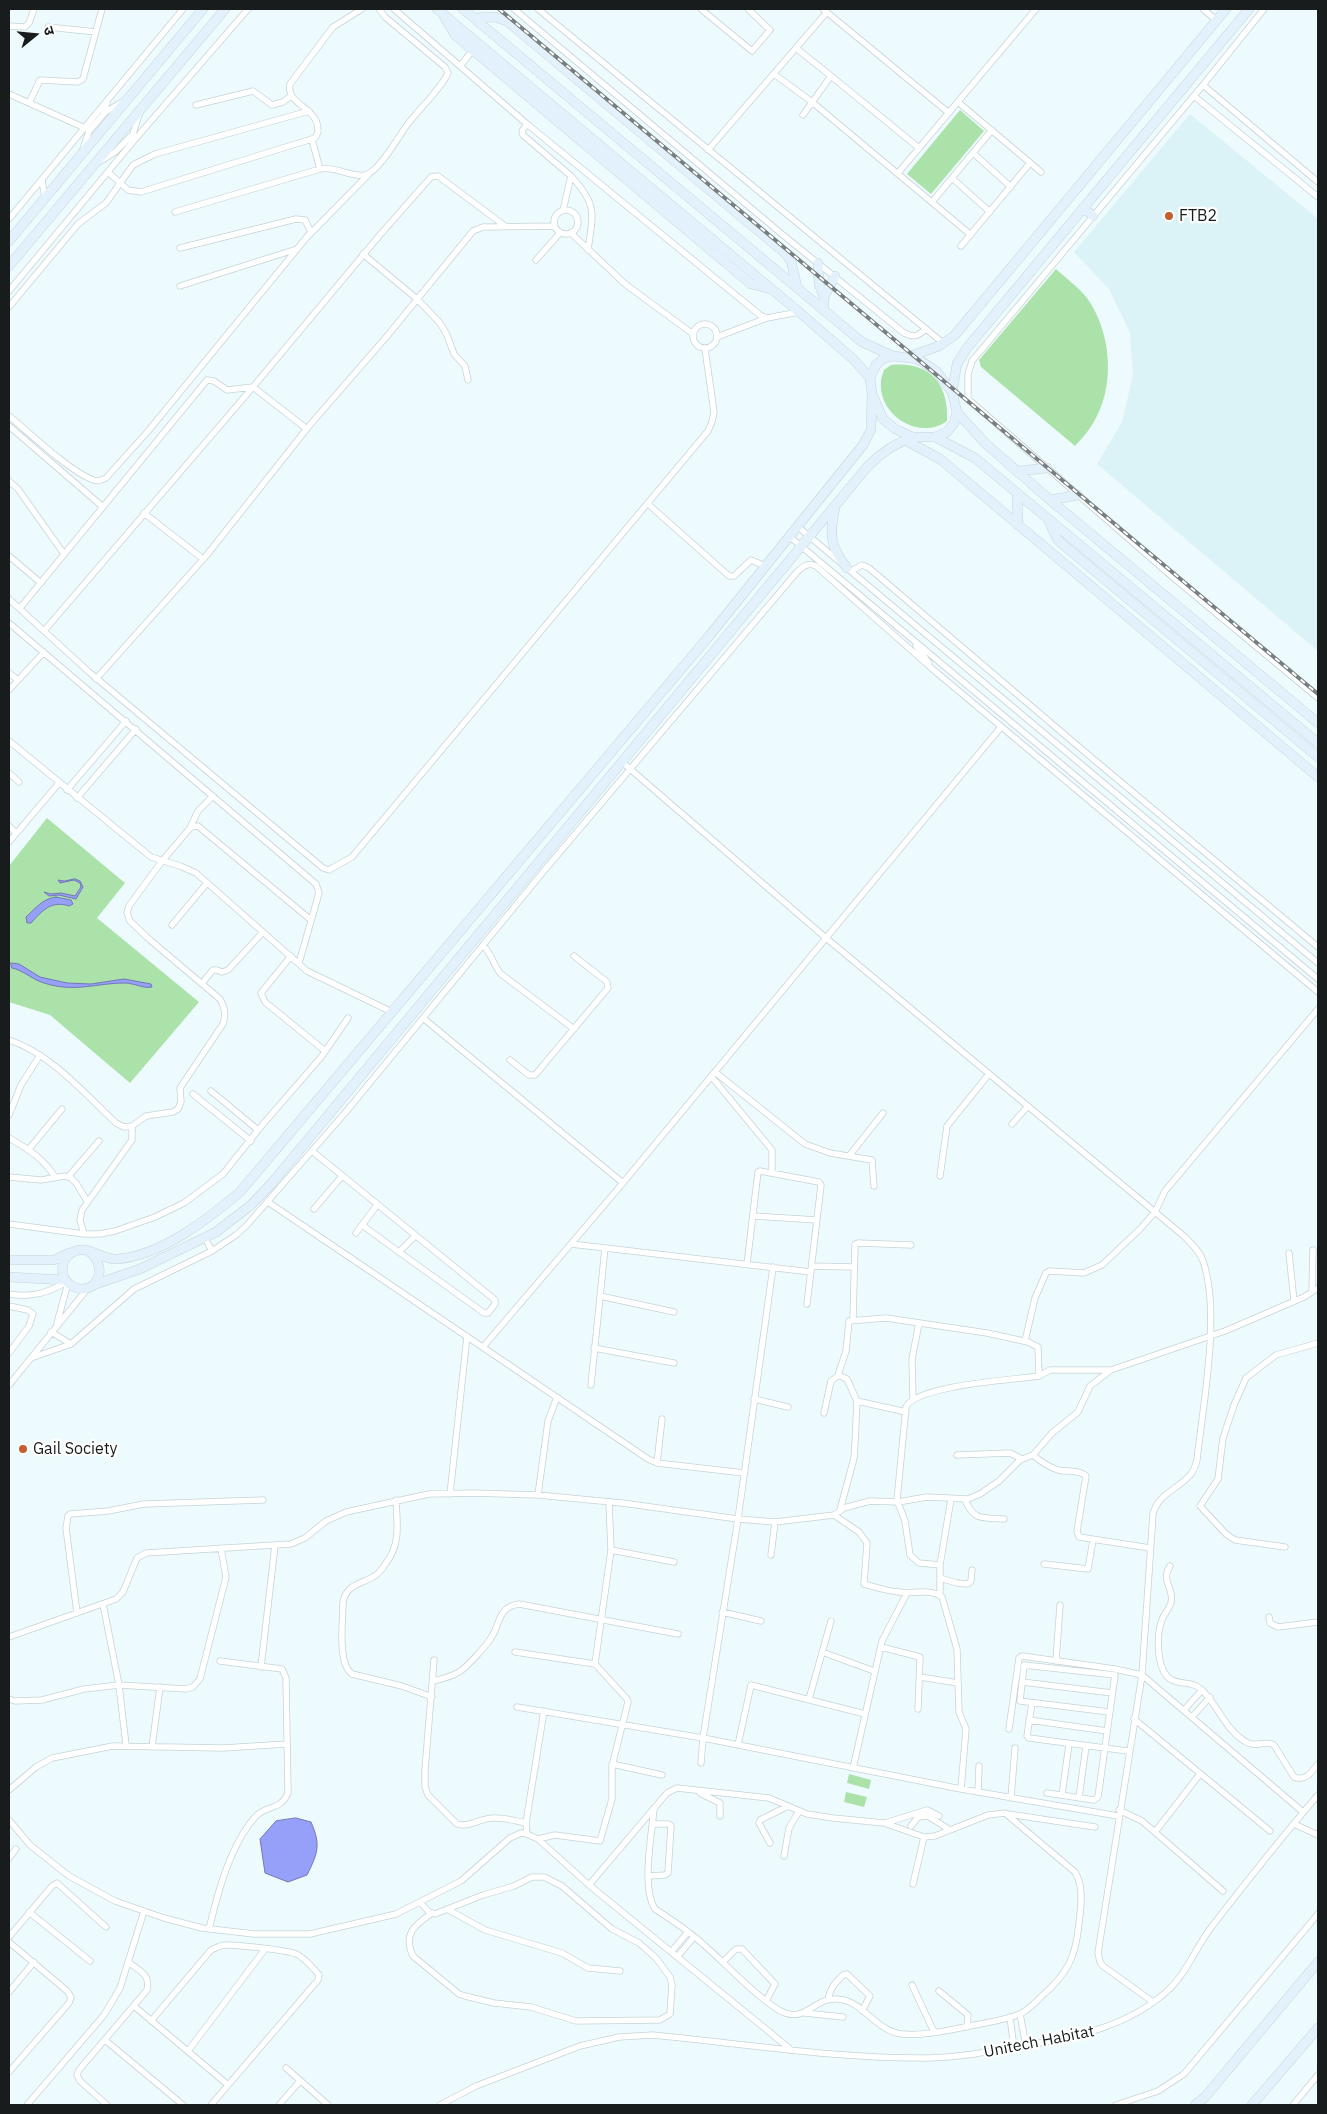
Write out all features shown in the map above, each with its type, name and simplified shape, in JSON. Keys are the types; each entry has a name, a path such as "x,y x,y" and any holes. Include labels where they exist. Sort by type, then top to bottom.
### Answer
{"street":[{"path":"9,26 24,27 29,23 34,9"},
{"path":"29,103 40,80 82,81 102,9"},
{"path":"9,219 183,9"},
{"path":"9,241 203,9"},
{"path":"9,266 225,9"},
{"path":"9,291 131,144 248,9"},
{"path":"108,172 120,184 132,192 141,192 312,140 318,136 315,118 288,90 292,80 333,27 362,9"},
{"path":"9,416 70,466 90,479 102,480 106,478 150,430 297,249 392,148 408,124 448,73 445,67 379,9"},
{"path":"394,9 527,124 760,315 767,318"},
{"path":"463,9 862,342 893,356"},
{"path":"514,9 904,333 914,336 919,335 926,329"},
{"path":"538,9 943,343"},
{"path":"701,9 752,50 770,30 748,9"},
{"path":"898,173 1036,9"},
{"path":"1203,9 1216,20"},
{"path":"906,357 924,353 955,335 1226,9"},
{"path":"952,392 957,364 962,355 1249,9"},
{"path":"1264,9 1203,86 972,361 968,369 968,401 1318,698"},
{"path":"708,150 796,48 825,10 949,113"},
{"path":"440,11 455,35 751,284 771,289"},
{"path":"440,11 799,312 853,359 870,378"},
{"path":"474,18 495,17 507,21 785,253 791,262 797,288"},
{"path":"48,27 96,32"},
{"path":"796,48 919,148"},
{"path":"461,65 473,50"},
{"path":"774,74 812,102 971,235"},
{"path":"803,115 831,76"},
{"path":"1203,86 1318,182"},
{"path":"196,105 253,91 272,105 283,102 292,96"},
{"path":"9,94 85,128"},
{"path":"1194,96 1318,197"},
{"path":"80,156 89,131 103,114 128,99"},
{"path":"103,114 108,100"},
{"path":"958,102 1041,172"},
{"path":"131,144 140,110"},
{"path":"9,307 78,224 106,203 133,165 155,154 309,112"},
{"path":"527,124 522,131 523,135 571,176 586,193 592,205 593,214 588,250"},
{"path":"932,202 992,130"},
{"path":"92,167 115,152 132,135"},
{"path":"312,140 320,170"},
{"path":"973,153 1011,186"},
{"path":"961,246 1030,163"},
{"path":"175,212 320,170 335,169 355,175 369,174"},
{"path":"44,630 253,387 363,254 433,176 438,176 505,226"},
{"path":"563,210 571,176"},
{"path":"952,178 990,212"},
{"path":"42,180 45,198"},
{"path":"1083,208 1093,216"},
{"path":"536,260 560,233 571,233 577,228 578,220 571,210 563,210 556,214 554,226"},
{"path":"180,248 296,219 306,220 310,227 310,234"},
{"path":"96,678 203,559 307,429 473,231 483,227 554,226 560,233"},
{"path":"571,233 625,284 693,334 697,346 705,348 715,344 717,337 713,327 705,324 698,327 693,334"},
{"path":"180,286 297,249"},
{"path":"363,254 417,299 444,328 452,349 465,366 468,380"},
{"path":"818,263 819,284 824,297 824,310"},
{"path":"824,297 835,276"},
{"path":"717,337 767,318 799,312"},
{"path":"9,599 96,678 274,828 323,868 329,870 352,857 708,431 714,412 705,348"},
{"path":"9,1260 54,1260 73,1251 82,1250 107,1258 117,1259 136,1255 158,1247 210,1216 240,1192 765,566 863,445 871,430 872,394 870,378 876,365 884,358 893,356 918,358 937,372 952,392 957,412 985,443 1050,500 1318,723"},
{"path":"20,608 204,383 210,380 227,390 253,387 307,429"},
{"path":"872,394 883,419 889,425 940,459 1318,776"},
{"path":"9,1277 66,1282 81,1289 140,1269 205,1238 216,1232 251,1205 271,1184 809,536 878,456 909,438 935,437 947,432 954,423 957,412"},
{"path":"9,426 103,507"},
{"path":"935,437 967,452 1318,743"},
{"path":"1018,471 1048,468"},
{"path":"9,481 18,489 64,554"},
{"path":"1017,493 1018,525"},
{"path":"1050,500 1078,495"},
{"path":"648,504 729,576 734,576 752,560 765,566"},
{"path":"835,506 831,526 832,541 836,554 849,570"},
{"path":"144,513 203,559"},
{"path":"1049,520 1057,539 1061,543 1318,757"},
{"path":"798,526 1318,963"},
{"path":"789,536 1318,979"},
{"path":"9,556 41,582"},
{"path":"787,564 797,572"},
{"path":"31,1358 71,1344 134,1289 212,1251 236,1235 268,1202 312,1151 631,768 797,572 808,564 816,566 937,673 1318,992"},
{"path":"849,570 862,565 869,568 1318,947"},
{"path":"9,623 136,729 316,884 319,893 299,963"},
{"path":"909,636 937,673"},
{"path":"9,690 44,652"},
{"path":"706,660 716,669"},
{"path":"9,673 18,680"},
{"path":"67,790 126,721"},
{"path":"483,1347 623,1183 1002,727"},
{"path":"77,798 136,729"},
{"path":"9,741 67,790 151,856 196,873 316,976 392,1012"},
{"path":"622,762 826,938 1185,1237 1202,1259 1207,1277 1210,1336 1198,1460 1191,1474 1160,1498 1155,1505 1150,1548 1142,1675 1128,1751 1098,1958 1103,1966 1153,2002"},
{"path":"90,764 99,772"},
{"path":"9,773 20,782"},
{"path":"9,842 59,783"},
{"path":"9,1040 21,1044 40,1055 116,1123 124,1127 132,1126 146,1116 173,1112 178,1109 181,1102 180,1088 223,1024 226,1015 225,1007 220,999 130,921 127,913 129,906 162,861 190,828 198,811 213,796"},
{"path":"9,826 16,834"},
{"path":"190,828 198,826 311,920"},
{"path":"172,925 208,883"},
{"path":"202,984 213,970 222,972 228,970 263,932"},
{"path":"483,945 490,953 501,974 574,1029"},
{"path":"291,956 261,993 262,998 325,1051"},
{"path":"510,1060 529,1075 535,1075 608,986 607,982 574,956"},
{"path":"1025,1341 1035,1298 1046,1273 1084,1273 1102,1265 1140,1230 1155,1212 1165,1191 1318,1008"},
{"path":"9,1224 84,1234 100,1234 115,1231 155,1217 184,1203 223,1174 325,1051 348,1018"},
{"path":"423,1018 623,1183"},
{"path":"9,1115 21,1085 40,1055"},
{"path":"713,1074 805,1144 830,1153 872,1160 874,1186"},
{"path":"713,1074 772,1150 772,1173"},
{"path":"940,1176 947,1126 989,1074"},
{"path":"211,1091 258,1130"},
{"path":"194,1094 251,1141"},
{"path":"1012,1124 1028,1106"},
{"path":"29,1149 62,1109"},
{"path":"849,1156 883,1112"},
{"path":"84,1234 80,1220 82,1210 132,1140 132,1126"},
{"path":"9,1138 29,1149 45,1162 55,1177"},
{"path":"68,1177 99,1140"},
{"path":"312,1151 495,1300 495,1304 488,1313 484,1313 362,1225"},
{"path":"747,1264 758,1172 820,1183 806,1304"},
{"path":"314,1209 342,1176"},
{"path":"9,1177 41,1180 68,1177 76,1183 87,1201"},
{"path":"268,1202 648,1460 657,1463 744,1473"},
{"path":"356,1233 377,1205"},
{"path":"753,1216 817,1220"},
{"path":"399,1252 415,1236"},
{"path":"205,1238 212,1251"},
{"path":"853,1320 854,1267 857,1243 911,1245"},
{"path":"571,1244 774,1267 811,1269 854,1267"},
{"path":"591,1385 605,1248"},
{"path":"1312,1292 1313,1250"},
{"path":"57,1325 66,1282 62,1272 62,1264 66,1256 73,1251"},
{"path":"9,1385 51,1332 99,1278 101,1268 98,1258 90,1252"},
{"path":"1289,1253 1294,1301"},
{"path":"701,1762 703,1738 738,1519 774,1267"},
{"path":"9,1294 22,1296 44,1293 66,1282"},
{"path":"9,1636 116,1599 123,1592 137,1558 146,1553 290,1544 305,1538 326,1521 346,1512 429,1494 538,1496 609,1502 775,1522 834,1515 840,1510 866,1502 898,1502 927,1497 966,1500 980,1494 1022,1459 1033,1455 1052,1433 1078,1412 1090,1386 1111,1370 1210,1336 1294,1301 1318,1288"},
{"path":"600,1296 674,1312"},
{"path":"9,1306 28,1310 33,1314 29,1326 9,1353"},
{"path":"824,1414 831,1381 838,1376 846,1351 848,1322 853,1320 881,1318 1025,1341 1038,1346 1039,1376"},
{"path":"914,1398 912,1359 919,1323"},
{"path":"51,1332 71,1344"},
{"path":"450,1494 467,1336"},
{"path":"1285,1547 1235,1540 1226,1534 1200,1506 1218,1479 1223,1438 1234,1405 1246,1378 1280,1353 1318,1343"},
{"path":"594,1348 674,1363"},
{"path":"940,1565 919,1563 910,1555 905,1521 898,1502 907,1404 914,1398 958,1386 1039,1376 1052,1370 1111,1370"},
{"path":"838,1376 848,1379 857,1401 854,1458 840,1510"},
{"path":"538,1496 548,1421 557,1397"},
{"path":"754,1399 788,1407"},
{"path":"857,1401 906,1412"},
{"path":"657,1463 662,1418"},
{"path":"957,1455 1010,1453 1022,1459"},
{"path":"1033,1455 1058,1470 1085,1474 1086,1479 1077,1531 1079,1537 1150,1548"},
{"path":"951,1499 940,1565 940,1595 957,1648 959,1712 966,1734 961,1789"},
{"path":"77,1614 66,1528 70,1514 108,1511 138,1504 262,1500"},
{"path":"396,1500 398,1534 394,1553 374,1576 350,1587 345,1594 343,1602 343,1656 347,1670 352,1674 402,1686 432,1697"},
{"path":"966,1500 971,1512 975,1516 1004,1519"},
{"path":"595,1664 612,1550 609,1502"},
{"path":"834,1515 860,1532 867,1543 864,1584 896,1592 926,1592 940,1595"},
{"path":"770,1555 775,1522"},
{"path":"1044,1564 1088,1569 1093,1540"},
{"path":"261,1667 275,1545"},
{"path":"9,1700 15,1702 42,1700 84,1689 118,1685 186,1689 193,1687 200,1679 226,1577 222,1548"},
{"path":"612,1550 674,1562"},
{"path":"1170,1566 1166,1572 1166,1578 1171,1599 1161,1624 1160,1663 1169,1679 1197,1685 1210,1697 1224,1722 1246,1742 1251,1744 1271,1743 1274,1745 1294,1777 1298,1779 1304,1778 1318,1764"},
{"path":"940,1578 968,1584 971,1581 972,1570"},
{"path":"853,1768 881,1647 907,1592"},
{"path":"103,1604 118,1685 126,1745"},
{"path":"433,1681 453,1675 464,1668 492,1638 498,1618 514,1604 678,1634"},
{"path":"1056,1661 1060,1605"},
{"path":"722,1612 761,1621"},
{"path":"1269,1616 1270,1623 1278,1627 1318,1622"},
{"path":"809,1699 831,1621"},
{"path":"881,1647 920,1657 918,1709"},
{"path":"515,1652 595,1664 627,1699 612,1764 612,1799 600,1841 555,1834 538,1838"},
{"path":"822,1652 874,1672"},
{"path":"1009,1729 1020,1657 1115,1669 1142,1675 1304,1812"},
{"path":"434,1660 425,1770 425,1787 428,1795 457,1824 463,1826 486,1818 496,1817 526,1823"},
{"path":"209,1929 218,1893 232,1854 256,1816 281,1804 288,1793 286,1678 284,1671 282,1669 220,1661"},
{"path":"1047,1793 1094,1800 1098,1796 1110,1712 1114,1675 1024,1664 1019,1700 1110,1712"},
{"path":"920,1677 958,1683"},
{"path":"1022,1682 1112,1693"},
{"path":"738,1745 752,1684 865,1714"},
{"path":"152,1747 160,1687"},
{"path":"1184,1710 1202,1690"},
{"path":"1192,1717 1210,1697"},
{"path":"1032,1703 1027,1736 1029,1738 1128,1751"},
{"path":"518,1707 622,1723 1012,1798 1119,1813 1142,1821 1224,1891"},
{"path":"527,1834 526,1823 544,1711"},
{"path":"1134,1719 1270,1831"},
{"path":"1030,1720 1107,1730"},
{"path":"9,1790 36,1767 52,1758 126,1745 223,1748 287,1744"},
{"path":"1062,1795 1069,1744"},
{"path":"1079,1798 1086,1746"},
{"path":"1012,1798 1015,1748"},
{"path":"612,1764 662,1775"},
{"path":"978,1792 979,1766"},
{"path":"1155,1832 1200,1774"},
{"path":"589,1885 654,1808 671,1790 676,1788 764,1797 799,1811 834,1818 884,1824 924,1838 935,1836 988,1815 1005,1813 1095,1827"},
{"path":"690,1790 718,1800 722,1806 720,1816"},
{"name":"Unitech Habitat","path":"440,2105 484,2082 580,2046 619,2037 653,2035 873,2058 931,2058 1026,2046 1072,2038 1103,2029 1153,2002 1173,1985 1211,1927 1318,1795"},
{"path":"770,1843 760,1820 788,1806"},
{"path":"654,1808 649,1876 650,1898 656,1909 688,1932 766,2001 782,2012 792,2016 805,2013 828,2000 836,1998 846,2000 889,2032 908,2034 967,2027 1020,2014 1044,1995 1066,1972 1077,1949 1081,1886 1075,1872 1005,1813"},
{"path":"884,1824 927,1810 939,1816"},
{"path":"784,1856 789,1828 799,1811"},
{"path":"911,1826 918,1817 928,1816 950,1830"},
{"path":"9,1820 30,1845 69,1876 115,1901 164,1918 209,1929 254,1934 310,1934 396,1914 461,1881 510,1838 521,1833 527,1834 538,1838 589,1885 790,2049"},
{"path":"649,1876 665,1875 668,1873 671,1826 668,1824 653,1824"},
{"path":"1294,1824 1318,1835"},
{"path":"913,1884 924,1838"},
{"path":"9,1858 16,1849"},
{"path":"544,1876 562,1886 612,1929 639,1943 667,1970 672,1985 670,2014 660,2020 576,2022 531,2006 494,2003 458,1994 413,1956 410,1950 413,1926 432,1913 484,1894 514,1886 532,1877 544,1876"},
{"path":"9,1937 52,1886 57,1883 106,1927"},
{"path":"420,1902 432,1913"},
{"path":"447,1909 485,1930 562,1953 588,1968 620,1971"},
{"path":"27,2105 104,2015 120,1988 144,1911"},
{"path":"29,1912 90,1961"},
{"path":"1116,2105 1158,2091 1184,2074 1318,1914"},
{"path":"671,1952 688,1932"},
{"path":"677,1957 694,1937"},
{"path":"9,1942 67,1991 71,1997 69,2003 9,2072"},
{"path":"151,2021 212,1950 226,1945 296,1954 314,1968 319,1975 318,1980 211,2105"},
{"path":"188,2051 265,1949"},
{"path":"723,1962 736,1949 742,1949 774,1984 766,2001"},
{"path":"9,1992 34,1962"},
{"path":"107,2105 80,2081 77,2076 79,2070 147,1990 148,1977 128,1962"},
{"path":"1195,2105 1206,2097 1318,1962"},
{"path":"828,2000 829,1990 843,1975 847,1974 870,1996 862,2011"},
{"path":"912,1986 934,2032"},
{"path":"939,1991 968,2015 967,2027"},
{"path":"134,2006 228,2085"},
{"path":"805,2013 843,2017"},
{"path":"1020,2014 1026,2046"},
{"path":"1010,2017 1014,2048"},
{"path":"1252,2105 1318,2028"},
{"path":"105,2040 182,2105"},
{"path":"286,2068 328,2105"},
{"path":"1293,2105 1318,2075"},
{"path":"279,2105 300,2081"}],"shaded area":[{"path":"1190,114 1318,219 1318,651 1097,464 1122,422 1133,375 1130,333 1109,289 1074,252"}],"green space":[{"path":"960,110 984,131 931,194 907,174"},
{"path":"1056,269 1084,294 1095,312 1102,327 1108,361 1108,378 1100,410 1090,428 1075,446 981,367 979,360"},
{"path":"891,365 916,367 934,377 944,396 947,408 947,421 934,427 921,428 909,425 897,418 888,408 883,397 881,384 884,370"},
{"path":"47,818 125,883 97,918 199,1002 130,1083 50,1015 9,1002 9,866"},
{"path":"849,1774 871,1780 869,1789 847,1783"},
{"path":"846,1792 867,1797 864,1807 844,1802"}],"water":[{"path":"75,879 80,881 83,887 76,899 59,895 49,896 44,892 75,896 81,887 80,883 74,880 60,883 58,880"},
{"path":"56,897 71,900 73,904 69,906 57,904 47,908 31,923 27,923 26,917 36,907"},
{"path":"11,963 19,964 40,977 67,983 91,984 124,979 151,984 152,987 125,983 76,987 55,986 40,982 12,968"},
{"path":"296,1818 311,1822 316,1837 317,1849 314,1861 307,1875 288,1882 265,1873 260,1839 276,1821"}],"railway":[{"path":"499,9 1318,694"}],"place":[{"name":"FTB2","path":"1169,216"},
{"name":"Gail Society","path":"23,1449"}]}
